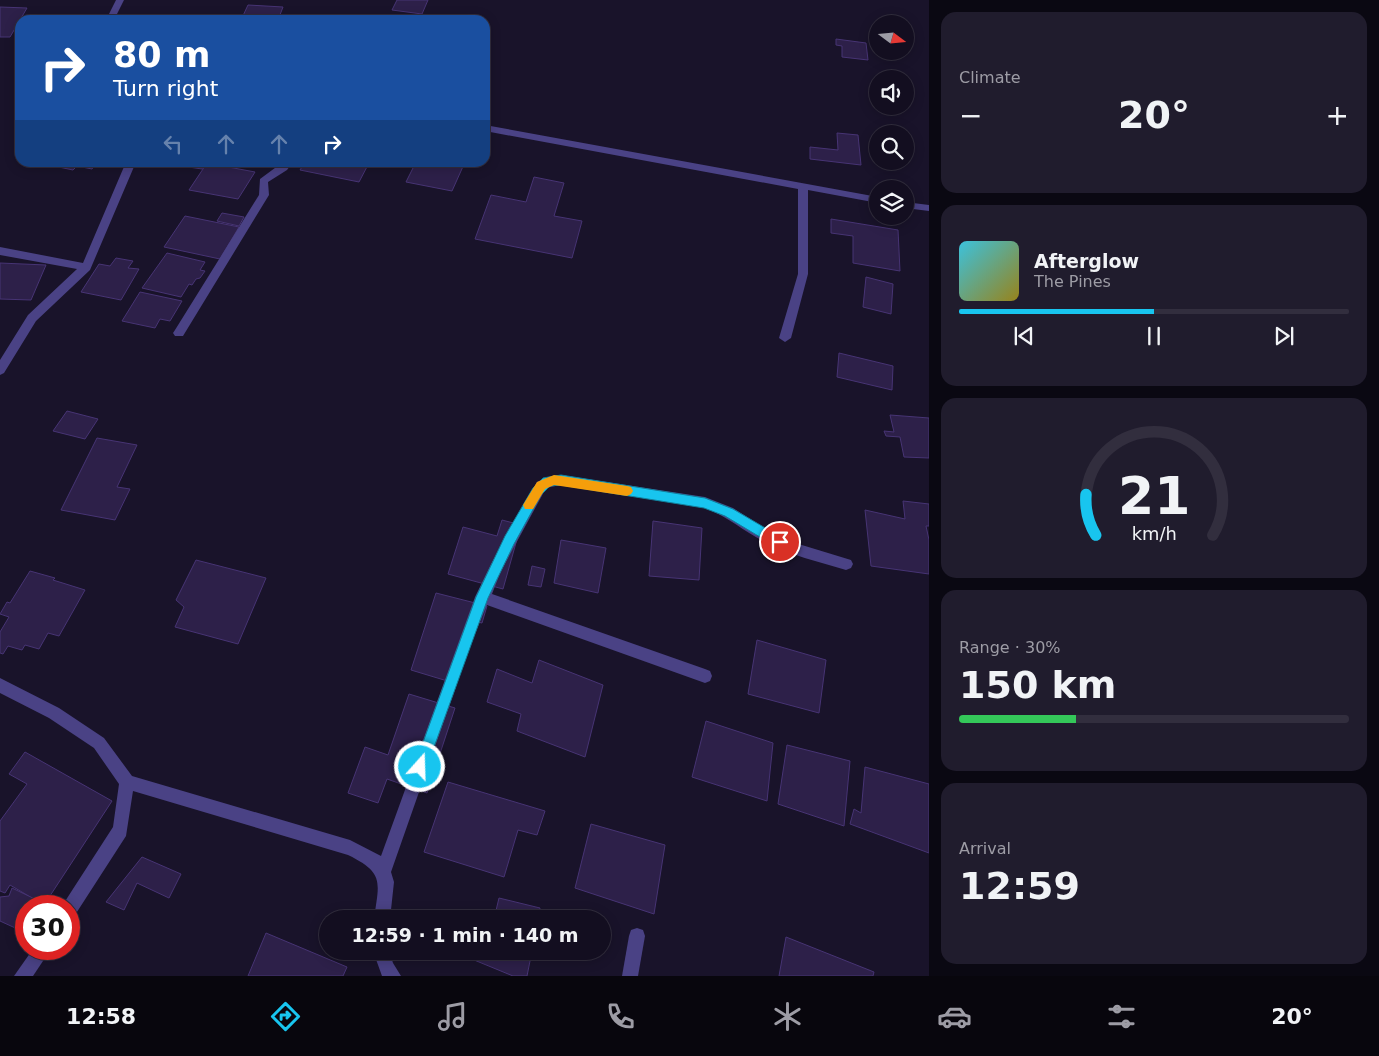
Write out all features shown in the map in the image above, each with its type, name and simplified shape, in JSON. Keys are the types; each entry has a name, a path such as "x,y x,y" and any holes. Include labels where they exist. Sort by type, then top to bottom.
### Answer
{"street":[{"path":"112,15 120,0"},
{"path":"490,129 869,198"},
{"path":"0,370 32,318 86,267 129,167"},
{"path":"179,333 264,195 263,181 285,167"},
{"path":"785,338 803,274 803,185"},
{"path":"914,206 929,208"},
{"path":"0,252 86,267"},
{"path":"383,910 386,884 384,870 482,597 537,491 547,482 554,480 705,503 729,512 769,538 790,547 846,564"},
{"path":"482,597 705,676"},
{"path":"0,685 54,712 99,743 127,782 350,848 372,858 384,870"},
{"path":"78,895 120,830 127,782"},
{"path":"630,976 637,936"},
{"path":"22,976 34,960"},
{"path":"384,960 386,968 393,976"}],"building":[{"path":"397,0 428,0 422,14 392,10"},
{"path":"248,5 283,7 280,15 243,15"},
{"path":"0,7 27,8 23,15 15,15 15,28 10,37 0,37"},
{"path":"836,39 866,43 868,60 842,57 842,46 836,45"},
{"path":"837,133 858,135 861,165 810,159 810,147 838,150"},
{"path":"59,167 76,167 73,170"},
{"path":"204,167 228,167 255,172 238,199 189,190"},
{"path":"302,167 367,167 359,182 300,170"},
{"path":"414,167 463,167 452,191 406,182"},
{"path":"534,177 564,183 554,216 582,221 572,258 475,239 491,195 526,202"},
{"path":"222,213 244,217 239,226 217,221"},
{"path":"185,216 239,227 220,259 164,247"},
{"path":"831,219 898,230 900,271 853,263 853,236 831,233"},
{"path":"167,253 205,262 200,270 205,271 192,285 189,284 181,297 142,288"},
{"path":"116,258 133,261 128,268 139,269 121,300 81,292 99,264 110,266"},
{"path":"0,263 46,265 31,300 0,299"},
{"path":"866,277 893,284 891,314 863,307"},
{"path":"140,292 182,301 170,321 160,319 155,328 122,321"},
{"path":"839,353 893,366 892,390 837,377"},
{"path":"67,411 98,419 85,439 53,431"},
{"path":"890,415 929,418 929,458 904,457 900,437 886,436 884,431 894,432"},
{"path":"97,438 137,445 117,487 130,489 115,520 61,510"},
{"path":"903,501 929,504 929,526 926,526 929,540 929,574 871,566 865,510 905,519"},
{"path":"502,520 521,525 503,589 448,574 463,527 497,536"},
{"path":"653,521 702,528 699,580 649,576"},
{"path":"561,540 606,548 598,593 554,583"},
{"path":"196,560 266,578 238,644 175,627 184,607 176,600"},
{"path":"532,566 545,569 541,587 528,585"},
{"path":"30,571 55,578 53,580 85,590 59,636 48,633 39,649 25,645 22,650 8,646 3,654 0,653 0,632 9,617 0,614 7,602 10,603"},
{"path":"436,593 487,606 482,623 473,621 454,683 411,670"},
{"path":"757,640 826,660 819,713 748,694"},
{"path":"539,660 603,685 585,757 517,731 521,714 487,702 497,669 532,683"},
{"path":"409,694 455,708 427,793 387,779 378,803 348,793 365,747 388,755"},
{"path":"706,721 773,743 767,801 692,777"},
{"path":"787,745 850,761 844,826 778,804"},
{"path":"25,752 112,801 51,895 27,895 10,885 5,893 0,891 0,821 27,784 9,774"},
{"path":"865,767 929,784 929,853 850,824 854,809 861,813"},
{"path":"448,782 545,811 537,835 518,830 504,877 424,852"},
{"path":"591,824 665,845 654,914 575,888"},
{"path":"142,857 181,874 169,898 137,883 124,910 106,902"},
{"path":"12,888 26,895 15,895 15,928 0,921 0,897 9,896"},
{"path":"499,898 540,908 540,910 496,910"},
{"path":"266,933 319,955 319,960 330,960 347,967 343,976 248,976"},
{"path":"786,937 874,972 873,976 779,976"},
{"path":"474,960 530,960 527,976 513,976"}],"slow traffic":[{"path":"529,505 541,486 554,480 627,491"}],"route":[{"path":"420,767 482,597 537,491 547,482 561,480 705,503 729,512 769,538 780,542"}]}
